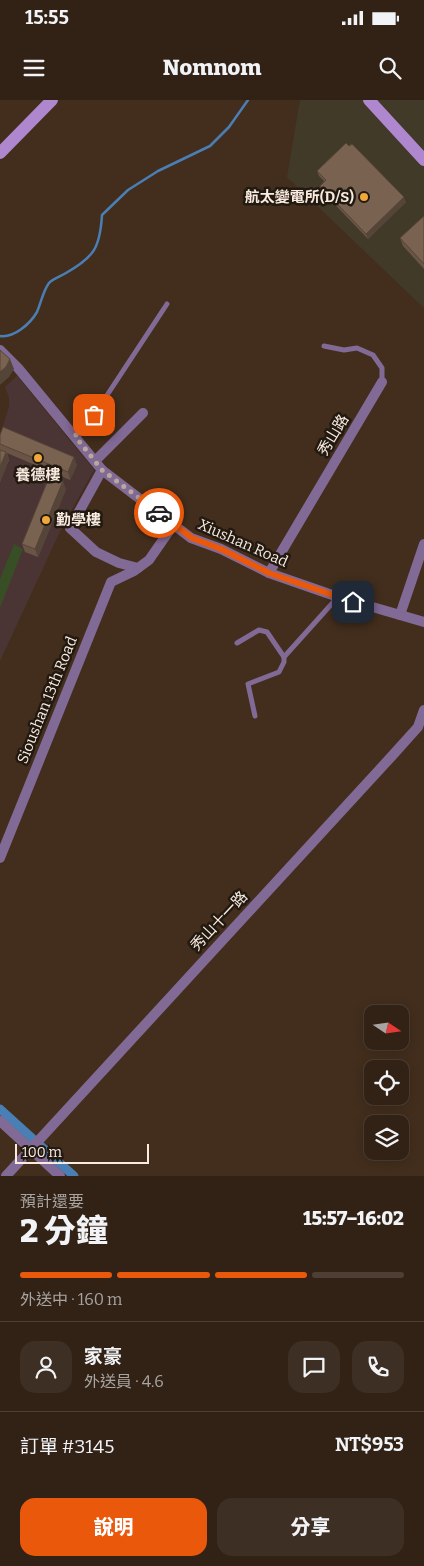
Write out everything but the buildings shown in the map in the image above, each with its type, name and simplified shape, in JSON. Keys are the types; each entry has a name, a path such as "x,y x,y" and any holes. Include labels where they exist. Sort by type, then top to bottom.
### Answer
{"street":[{"path":"0,153 52,100"},
{"path":"369,100 424,160"},
{"path":"376,100 424,152"},
{"name":"Xiushan Road","path":"0,350 18,368 102,470 192,538 221,549 269,573 338,597 424,622"},
{"name":"秀山路","path":"269,573 382,382"},
{"path":"95,461 143,413"},
{"path":"75,436 94,415"},
{"path":"102,470 70,528 96,552 119,563 138,568"},
{"name":"Sioushan 13th Road","path":"0,858 111,582 149,560 174,524"},
{"path":"400,615 424,544"},
{"name":"秀山十一路","path":"6,1176 421,730 424,710"},
{"path":"0,1121 60,1176"}],"lane":[{"path":"94,415 167,304"},
{"name":"秀山路","path":"324,346 344,350 357,348 373,355 382,368 382,382"},
{"path":"255,716 248,684 279,672 284,662 284,657 338,597"},
{"path":"237,643 258,630 267,632 284,657"}],"shaded area":[{"path":"300,100 424,100 424,308 287,177"},
{"path":"17,376 94,470 62,527 0,661 0,435 9,407 9,397 5,387"}],"green space":[{"path":"14,544 23,549 0,608 0,579"}],"waterway":[{"path":"0,336 11,335 26,325 37,312 49,283 76,267 89,256 97,244 102,215 128,190 158,171 210,146 229,127 248,100"},
{"path":"0,1109 74,1176"}],"way so far":[{"path":"94,415 75,436 102,470 159,513"}],"place":[{"name":"航太變電所(D/S)","path":"364,197"},
{"name":"養德樓","path":"38,458"},
{"name":"勤學樓","path":"46,520"}],"route":[{"path":"159,513 192,538 221,549 269,573 353,602"}]}
